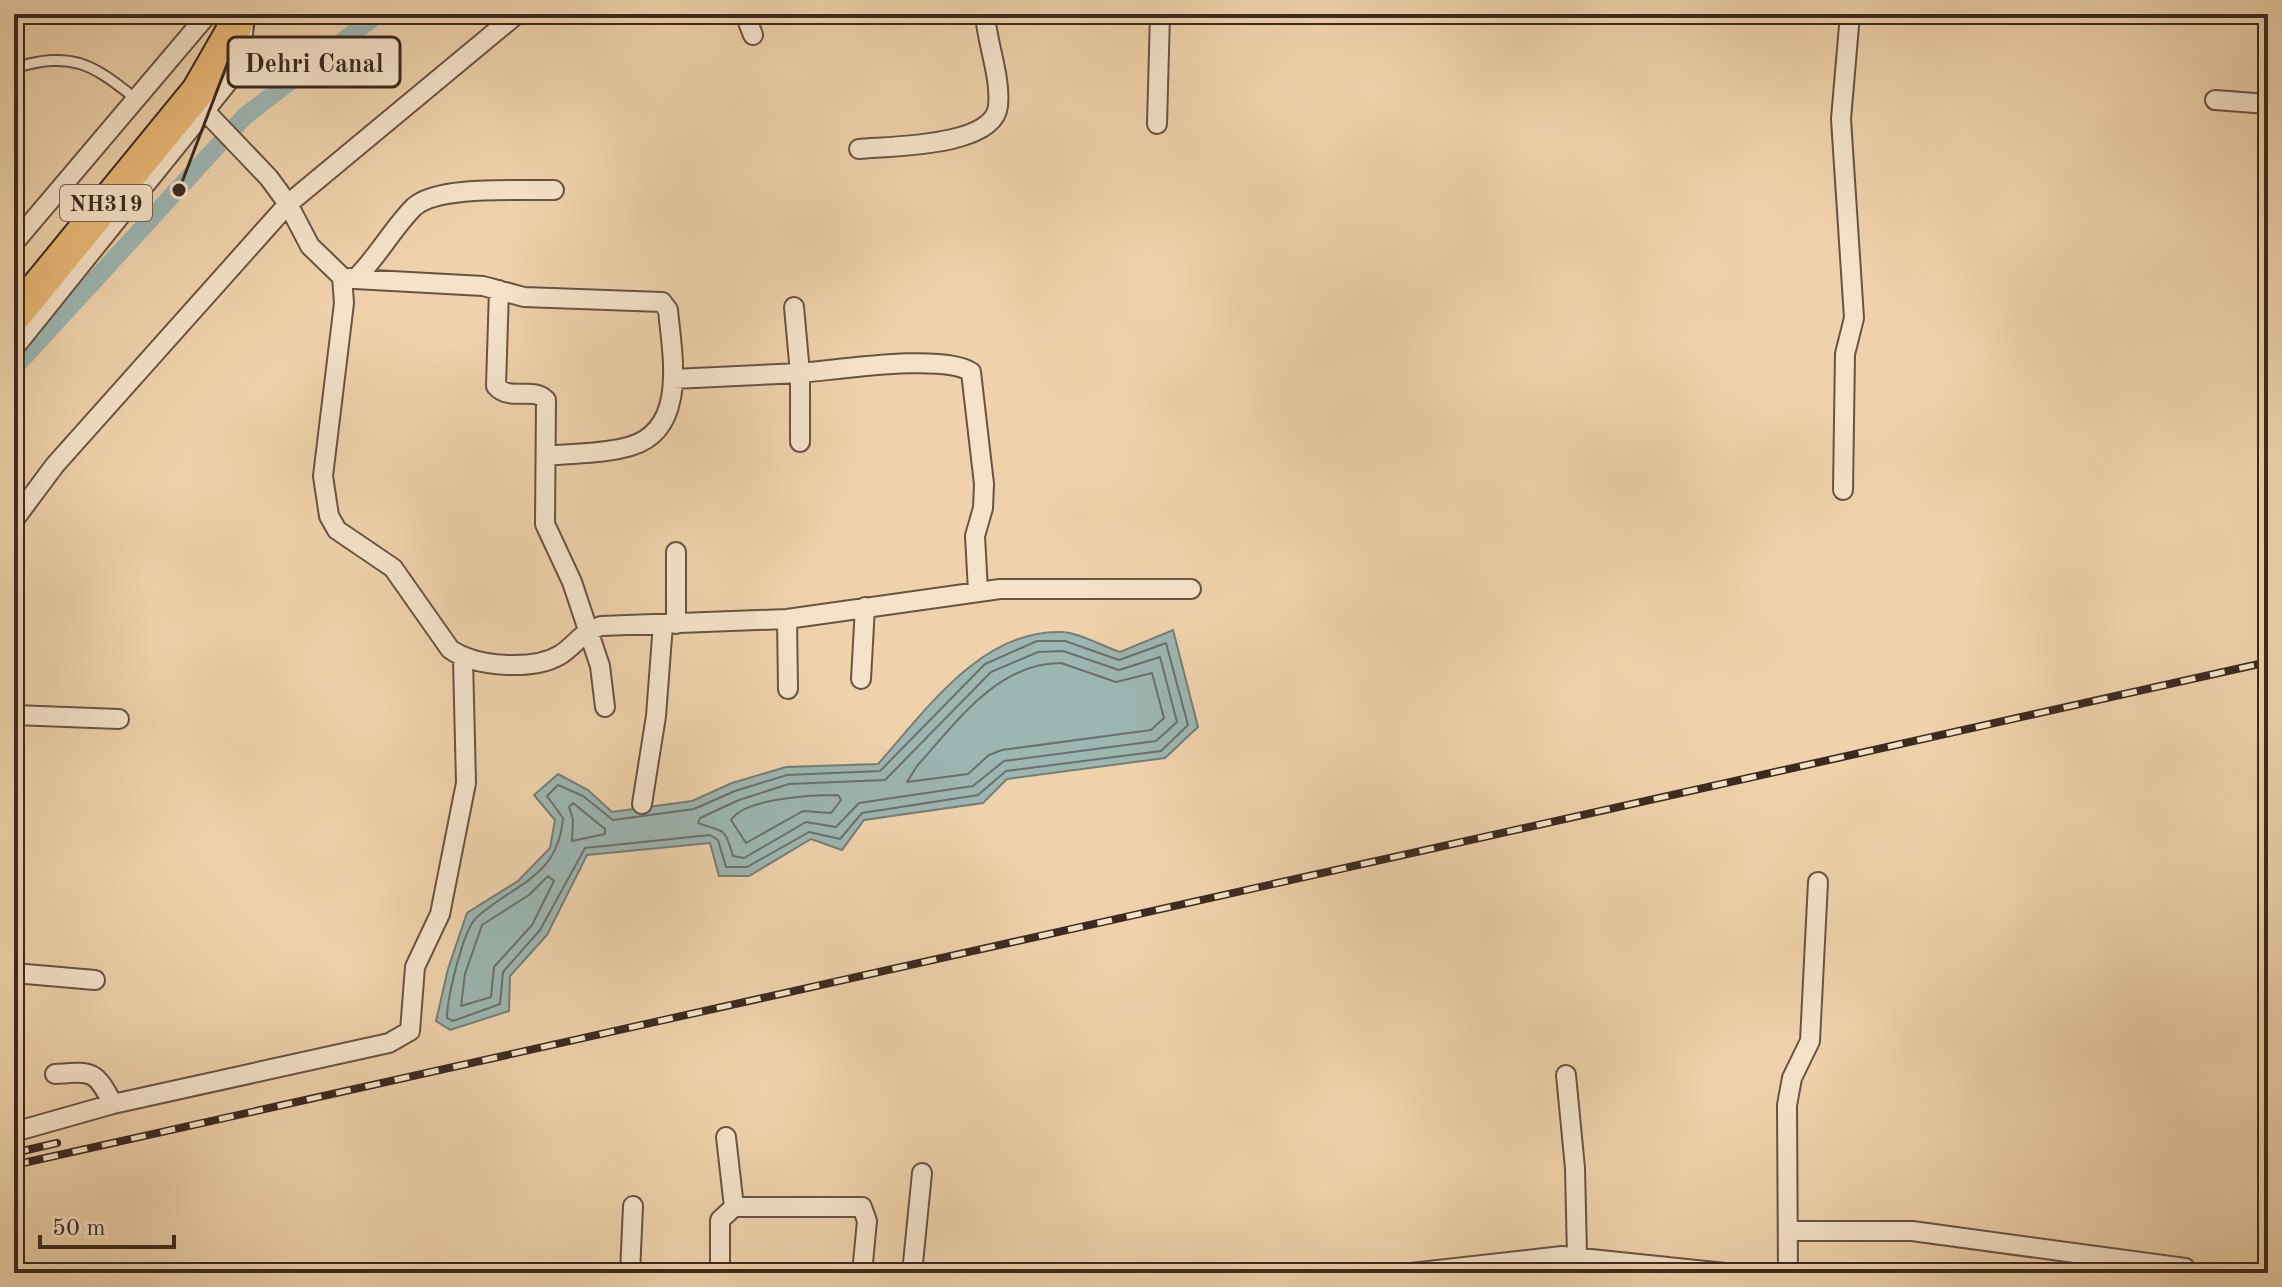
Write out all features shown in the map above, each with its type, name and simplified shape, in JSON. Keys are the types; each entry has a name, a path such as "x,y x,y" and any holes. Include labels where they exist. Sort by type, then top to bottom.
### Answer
{"highway":[{"path":"14,282 199,100 233,16"},
{"name":"NH319","path":"14,316 199,100"}],"street":[{"path":"14,520 63,455 288,204 517,14"},
{"path":"745,14 753,35"},
{"path":"859,149 949,140 976,131 993,120 998,109 998,91 985,14"},
{"path":"1157,124 1160,14"},
{"path":"1224,14 1262,14"},
{"path":"1843,490 1845,354 1854,318 1841,137 1850,14"},
{"path":"14,243 136,99 233,16"},
{"path":"14,348 199,100 269,178 288,204 310,246 348,278 483,286 524,297 662,302 668,310 673,379 669,406 657,428 645,441 628,447 546,456"},
{"path":"2215,100 2268,104"},
{"path":"554,190 445,194 422,201 348,278 323,476 329,516 337,530 393,568 450,649 463,659 493,664 546,660 558,655 588,630 787,619 978,591 1191,589"},
{"path":"499,290 496,386 508,394 534,394 546,400 545,524 572,582 600,666 605,707"},
{"path":"794,307 800,373 800,442"},
{"path":"673,379 921,364 963,366 971,372 984,484 983,508 975,536 978,591"},
{"path":"642,804 669,624 676,552"},
{"path":"861,679 865,607"},
{"path":"787,619 788,689"},
{"path":"14,1132 113,1104 389,1043 410,1031 415,967 440,914 466,783 463,659"},
{"path":"14,715 119,719"},
{"path":"1788,1273 1787,1105 1792,1078 1810,1041 1818,882"},
{"path":"14,973 95,980"},
{"path":"55,1074 92,1073 98,1076 113,1104"},
{"path":"1566,1075 1575,1168 1577,1256"},
{"path":"726,1137 734,1207"},
{"path":"912,1273 922,1173"},
{"path":"630,1273 633,1206"},
{"path":"720,1273 720,1220 734,1207 862,1207 867,1221 862,1273"},
{"path":"1788,1231 1912,1231 2185,1268"},
{"path":"1411,1273 1577,1256 1725,1273"}],"lane":[{"path":"14,68 45,60 72,60 100,70 136,99"}],"water":[{"path":"1173,630 1198,727 1165,758 1007,779 983,803 864,820 842,850 811,839 749,876 719,876 710,843 587,855 547,935 510,976 509,1011 450,1030 436,1021 448,969 467,913 518,881 550,848 555,820 534,795 558,774 588,790 612,812 692,801 732,783 786,767 878,764 958,677 981,658 1006,644 1033,635 1062,632 1084,637 1120,652"}],"waterway":[{"path":"14,368 245,116 378,14"}],"railway":[{"path":"14,1165 2268,662"},
{"path":"14,1153 57,1143"}],"place":[{"name":"Dehri Canal","path":"179,190"}]}
